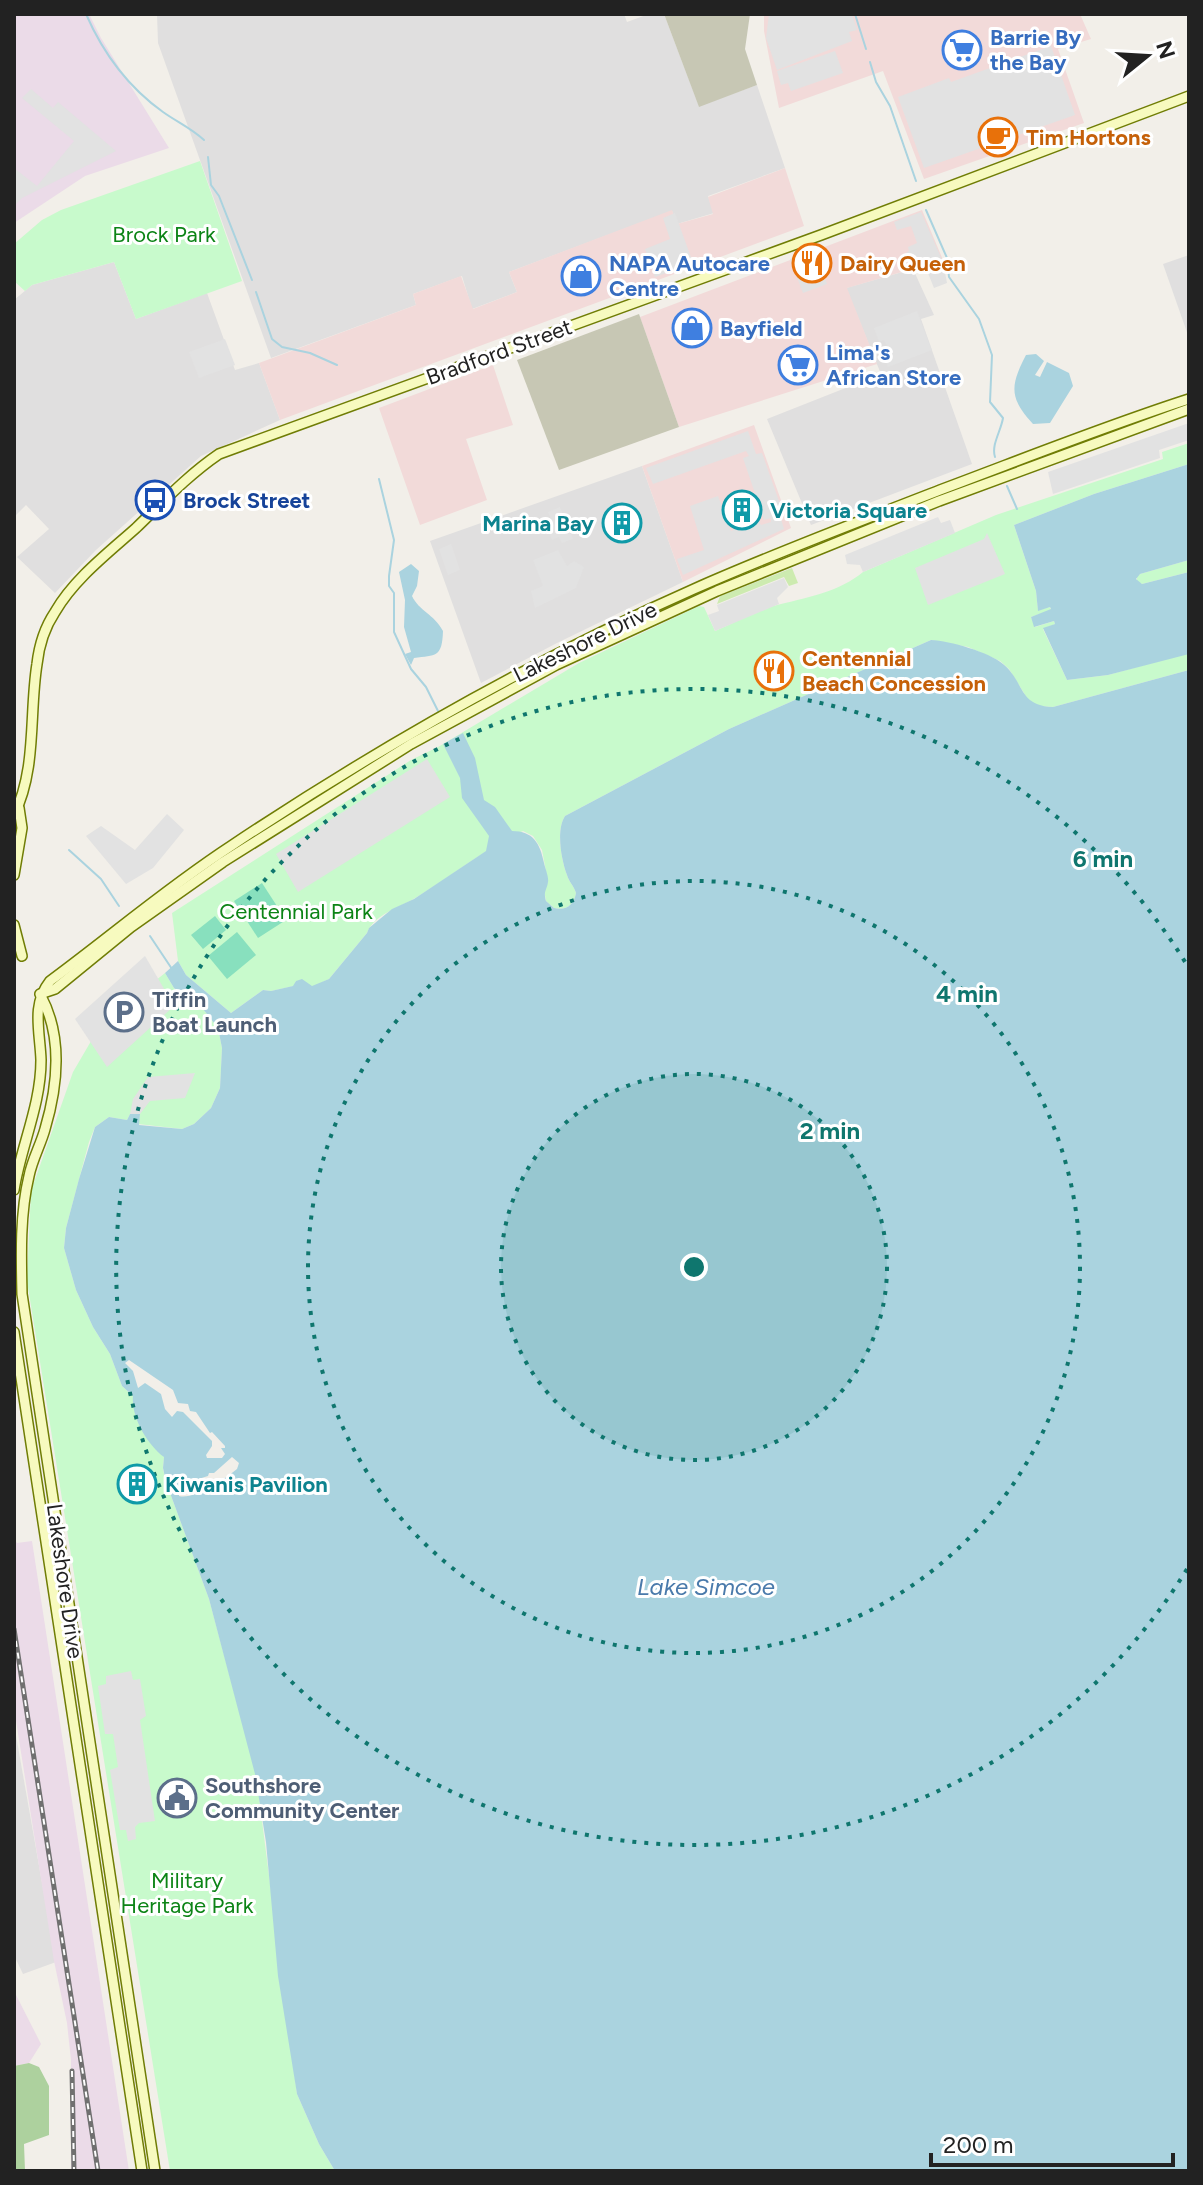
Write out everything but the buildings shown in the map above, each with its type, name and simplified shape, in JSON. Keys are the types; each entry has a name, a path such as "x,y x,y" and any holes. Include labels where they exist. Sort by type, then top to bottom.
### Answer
{"main road":[{"name":"Bradford Street","path":"14,815 19,805 30,744 37,663 44,633 56,610 75,585 192,475 219,454 821,235 1189,96"},
{"name":"Lakeshore Drive","path":"128,924 435,726 586,639 805,542 1189,399"},
{"path":"453,715 598,644 717,591 939,501 1189,409"},
{"path":"14,875 22,828 19,805"},
{"path":"40,994 55,989 128,924"},
{"path":"14,1190 34,1115 41,1061 37,1027 40,994 50,981 128,924"},
{"path":"14,925 22,956"},
{"name":"Lakeshore Drive","path":"40,994 50,1014 57,1060 46,1127 29,1176 21,1258 22,1294 155,2171"},
{"name":"Lakeshore Drive","path":"14,1332 142,2171"}],"shaded area":[{"path":"14,14 89,14 169,148 85,176 14,223"},
{"path":"157,14 624,14 627,22 649,14 664,14 699,106 757,85 785,168 708,196 714,213 677,224 672,211 509,272 517,292 472,309 462,276 413,294 416,305 271,358 158,43"},
{"path":"664,14 750,14 745,49 757,85 699,107"},
{"path":"764,14 1080,14 1091,39 1058,49 1084,123 924,179 883,71 779,108 764,31"},
{"path":"769,14 852,14 857,30 849,32 852,41 777,70 766,38"},
{"path":"1051,46 1075,115 924,168 898,97 949,78 951,82"},
{"path":"835,51 843,73 791,91 788,83 781,85 777,71"},
{"path":"31,89 53,108 58,102 116,151 22,198 14,206 14,168 37,186 74,141 22,98"},
{"path":"785,168 804,226 280,420 259,363 416,305 413,294 461,276 473,309 517,292 509,272 672,210 677,224 713,214 708,197"},
{"path":"922,210 943,260 847,288 877,364 679,427 640,317"},
{"path":"921,212 943,262 947,283 934,288 922,258 908,258 906,253 908,247 917,243 911,226 897,230 894,222"},
{"path":"675,213 693,263 655,277 645,249 670,239 663,218"},
{"path":"1189,255 1189,338 1163,264"},
{"path":"798,256 808,284 825,278 827,284 803,293 790,259"},
{"path":"114,262 136,319 207,293 235,370 259,363 280,420 201,456 96,550 55,593 17,557 49,529 26,505 14,517 14,300 32,285"},
{"path":"913,269 934,315 921,319 972,464 811,525 767,419 881,374 846,288"},
{"path":"917,311 932,350 888,367 881,349 887,346 884,340 879,342 874,328"},
{"path":"639,314 679,427 559,470 517,360"},
{"path":"225,339 235,365 199,378 189,352"},
{"path":"493,365 513,425 466,439 487,500 420,525 379,408"},
{"path":"1189,423 1189,440 1159,450 1160,458 1053,494 1048,472"},
{"path":"754,425 791,528 683,582 642,466"},
{"path":"748,431 756,454 762,453 781,507 778,509 784,529 683,575 677,559 704,550 690,506 718,496 731,531 758,521 761,525 771,522 771,518 764,520 743,458 749,456 746,451 653,484 646,468"},
{"path":"642,466 683,582 481,683 430,541"},
{"path":"560,507 573,539 562,543 559,537 552,540 546,526 553,524 548,512"},
{"path":"938,517 941,523 950,520 955,533 863,572 860,565 847,564 845,555"},
{"path":"987,533 1005,574 928,605 915,568 984,539"},
{"path":"451,544 460,570 448,575 439,549"},
{"path":"558,550 567,566 574,561 584,567 576,588 535,608 531,591 543,586 533,560"},
{"path":"784,578 788,587 777,598 779,604 715,631 708,615 719,611 717,605"},
{"path":"427,759 450,797 298,892 276,854"},
{"path":"167,814 184,830 153,868 126,884 86,836 101,826 135,850"},
{"name":"Tiffin Boat Launch","path":"145,956 174,1006 107,1067 75,1019"},
{"path":"195,1073 185,1098 150,1101 140,1114 130,1114 133,1099 148,1077"},
{"path":"14,1539 17,1543 32,1541 129,2171 71,2171 71,2060 67,2023 54,1961 14,1708"},
{"path":"131,1671 133,1680 140,1679 146,1716 140,1720 155,1821 139,1823 135,1827 136,1839 128,1841 126,1830 120,1830 110,1770 118,1767 113,1734 105,1734 98,1686 106,1684 106,1676"},
{"path":"14,1724 56,1962 23,1974 14,1955"},
{"path":"14,1991 41,2044 29,2063 14,2066"}],"green space":[{"name":"Brock Park","path":"200,161 242,281 136,319 114,262 32,285 25,291 14,281 14,244 42,220 61,210"},
{"name":"Centennial Park","path":"1189,443 1189,464 1094,494 1014,525 1036,591 1038,610 1050,607 1051,610 1031,617 1035,627 1054,621 1055,624 1043,629 1067,680 1108,675 1188,653 1189,670 1053,707 1036,706 1000,661 968,647 931,640 729,729 565,816 560,837 561,853 576,893 566,908 554,908 546,901 544,890 548,882 542,850 533,836 523,831 382,916 329,979 312,987 296,981 294,986 263,990 231,1013 186,975 178,961 172,913 411,760 579,663 699,606 704,607 715,631 764,609 824,592 996,515 1163,459 1162,452"},
{"path":"1189,560 1189,572 1142,584 1137,582 1140,574"},
{"path":"792,568 798,583 789,586 784,577 717,604 720,596"},
{"path":"262,883 286,920 258,938 234,901"},
{"path":"215,916 226,930 203,949 191,935"},
{"path":"237,932 256,955 227,979 208,956"},
{"name":"Military Heritage Park","path":"165,973 174,988 203,1009 218,1028 222,1048 220,1088 211,1108 194,1124 182,1129 138,1124 140,1115 130,1114 127,1120 109,1117 95,1127 66,1228 64,1248 76,1290 93,1327 110,1354 122,1386 133,1396 164,1457 166,1482 209,1599 256,1774 297,2094 335,2171 170,2171 27,1281 31,1191 73,1072 101,1024"},
{"path":"29,2063 39,2067 49,2086 49,2135 24,2144 25,2171 14,2171 14,2066"}],"water":[{"path":"1036,354 1044,361 1035,375 1040,377 1047,362 1069,373 1073,386 1050,423 1033,424 1020,407 1014,391 1026,355"},
{"path":"1189,464 1189,560 1140,574 1136,579 1142,584 1189,572 1189,654 1108,675 1067,680 1043,628 1055,624 1054,621 1034,627 1031,617 1051,609 1038,611 1036,591 1014,525 1094,494"},
{"path":"411,564 419,571 412,596 443,631 439,651 414,658 411,665 405,654 411,652 404,627 405,600 399,572"},
{"name":"Lake Simcoe","path":"931,640 989,655 1010,671 1028,698 1042,706 1053,707 1189,670 1189,2171 335,2171 297,2094 278,1976 266,1842 255,1774 209,1599 166,1482 164,1457 141,1430 133,1396 122,1386 110,1354 93,1327 76,1290 64,1248 66,1228 95,1127 109,1117 127,1120 130,1114 140,1114 139,1125 182,1129 194,1124 211,1108 220,1088 222,1048 218,1028 203,1009 174,988 165,973 178,961 186,975 231,1013 263,990 293,986 302,979 312,986 329,979 369,928 392,909 414,899 486,851 489,836 462,798 460,778 443,744 463,733 475,758 484,800 495,807 512,831 525,833 534,840 548,878 546,901 554,908 562,909 571,904 576,893 561,853 560,837 565,816 729,729","holes":["129,1360 173,1390 178,1403 188,1404 190,1411 196,1412 210,1433 225,1446 221,1448 225,1454 222,1458 207,1458 212,1441 183,1412 177,1411 172,1417 165,1409 161,1394 145,1383 138,1388 133,1371 125,1363","232,1457 239,1463 232,1473 201,1492 179,1496 179,1487 188,1478 195,1480 208,1476"]}],"waterway":[{"path":"86,14 100,42 128,80 150,102 204,140"},
{"path":"855,14 866,49"},
{"path":"870,62 876,82 890,106 916,181"},
{"path":"208,157 211,185 219,196 252,280"},
{"path":"926,210 947,258 949,277 979,319 992,355 990,402 1003,418 995,443 995,457"},
{"path":"256,292 272,339 282,347 310,353 337,365"},
{"path":"379,479 394,540 389,576 389,586 394,593 394,632 411,669 426,687 439,713"},
{"path":"1007,486 1017,509"},
{"path":"69,850 101,879 119,906"},
{"path":"150,936 172,969"}],"railway":[{"path":"14,1629 98,2171"},
{"path":"72,2071 74,2171"}],"place":[{"name":"Barrie By the Bay","path":"962,50"},
{"name":"Tim Hortons","path":"998,137"},
{"name":"Dairy Queen","path":"812,263"},
{"name":"NAPA Autocare Centre","path":"581,276"},
{"name":"Bayfield","path":"692,328"},
{"name":"Lima's African Store","path":"798,365"},
{"name":"Brock Street","path":"155,500"},
{"name":"Victoria Square","path":"742,510"},
{"name":"Marina Bay","path":"622,523"},
{"name":"Centennial Beach Concession","path":"774,671"},
{"name":"Tiffin Boat Launch","path":"124,1012"},
{"name":"Kiwanis Pavilion","path":"137,1484"},
{"name":"Southshore Community Center","path":"177,1798"}]}
